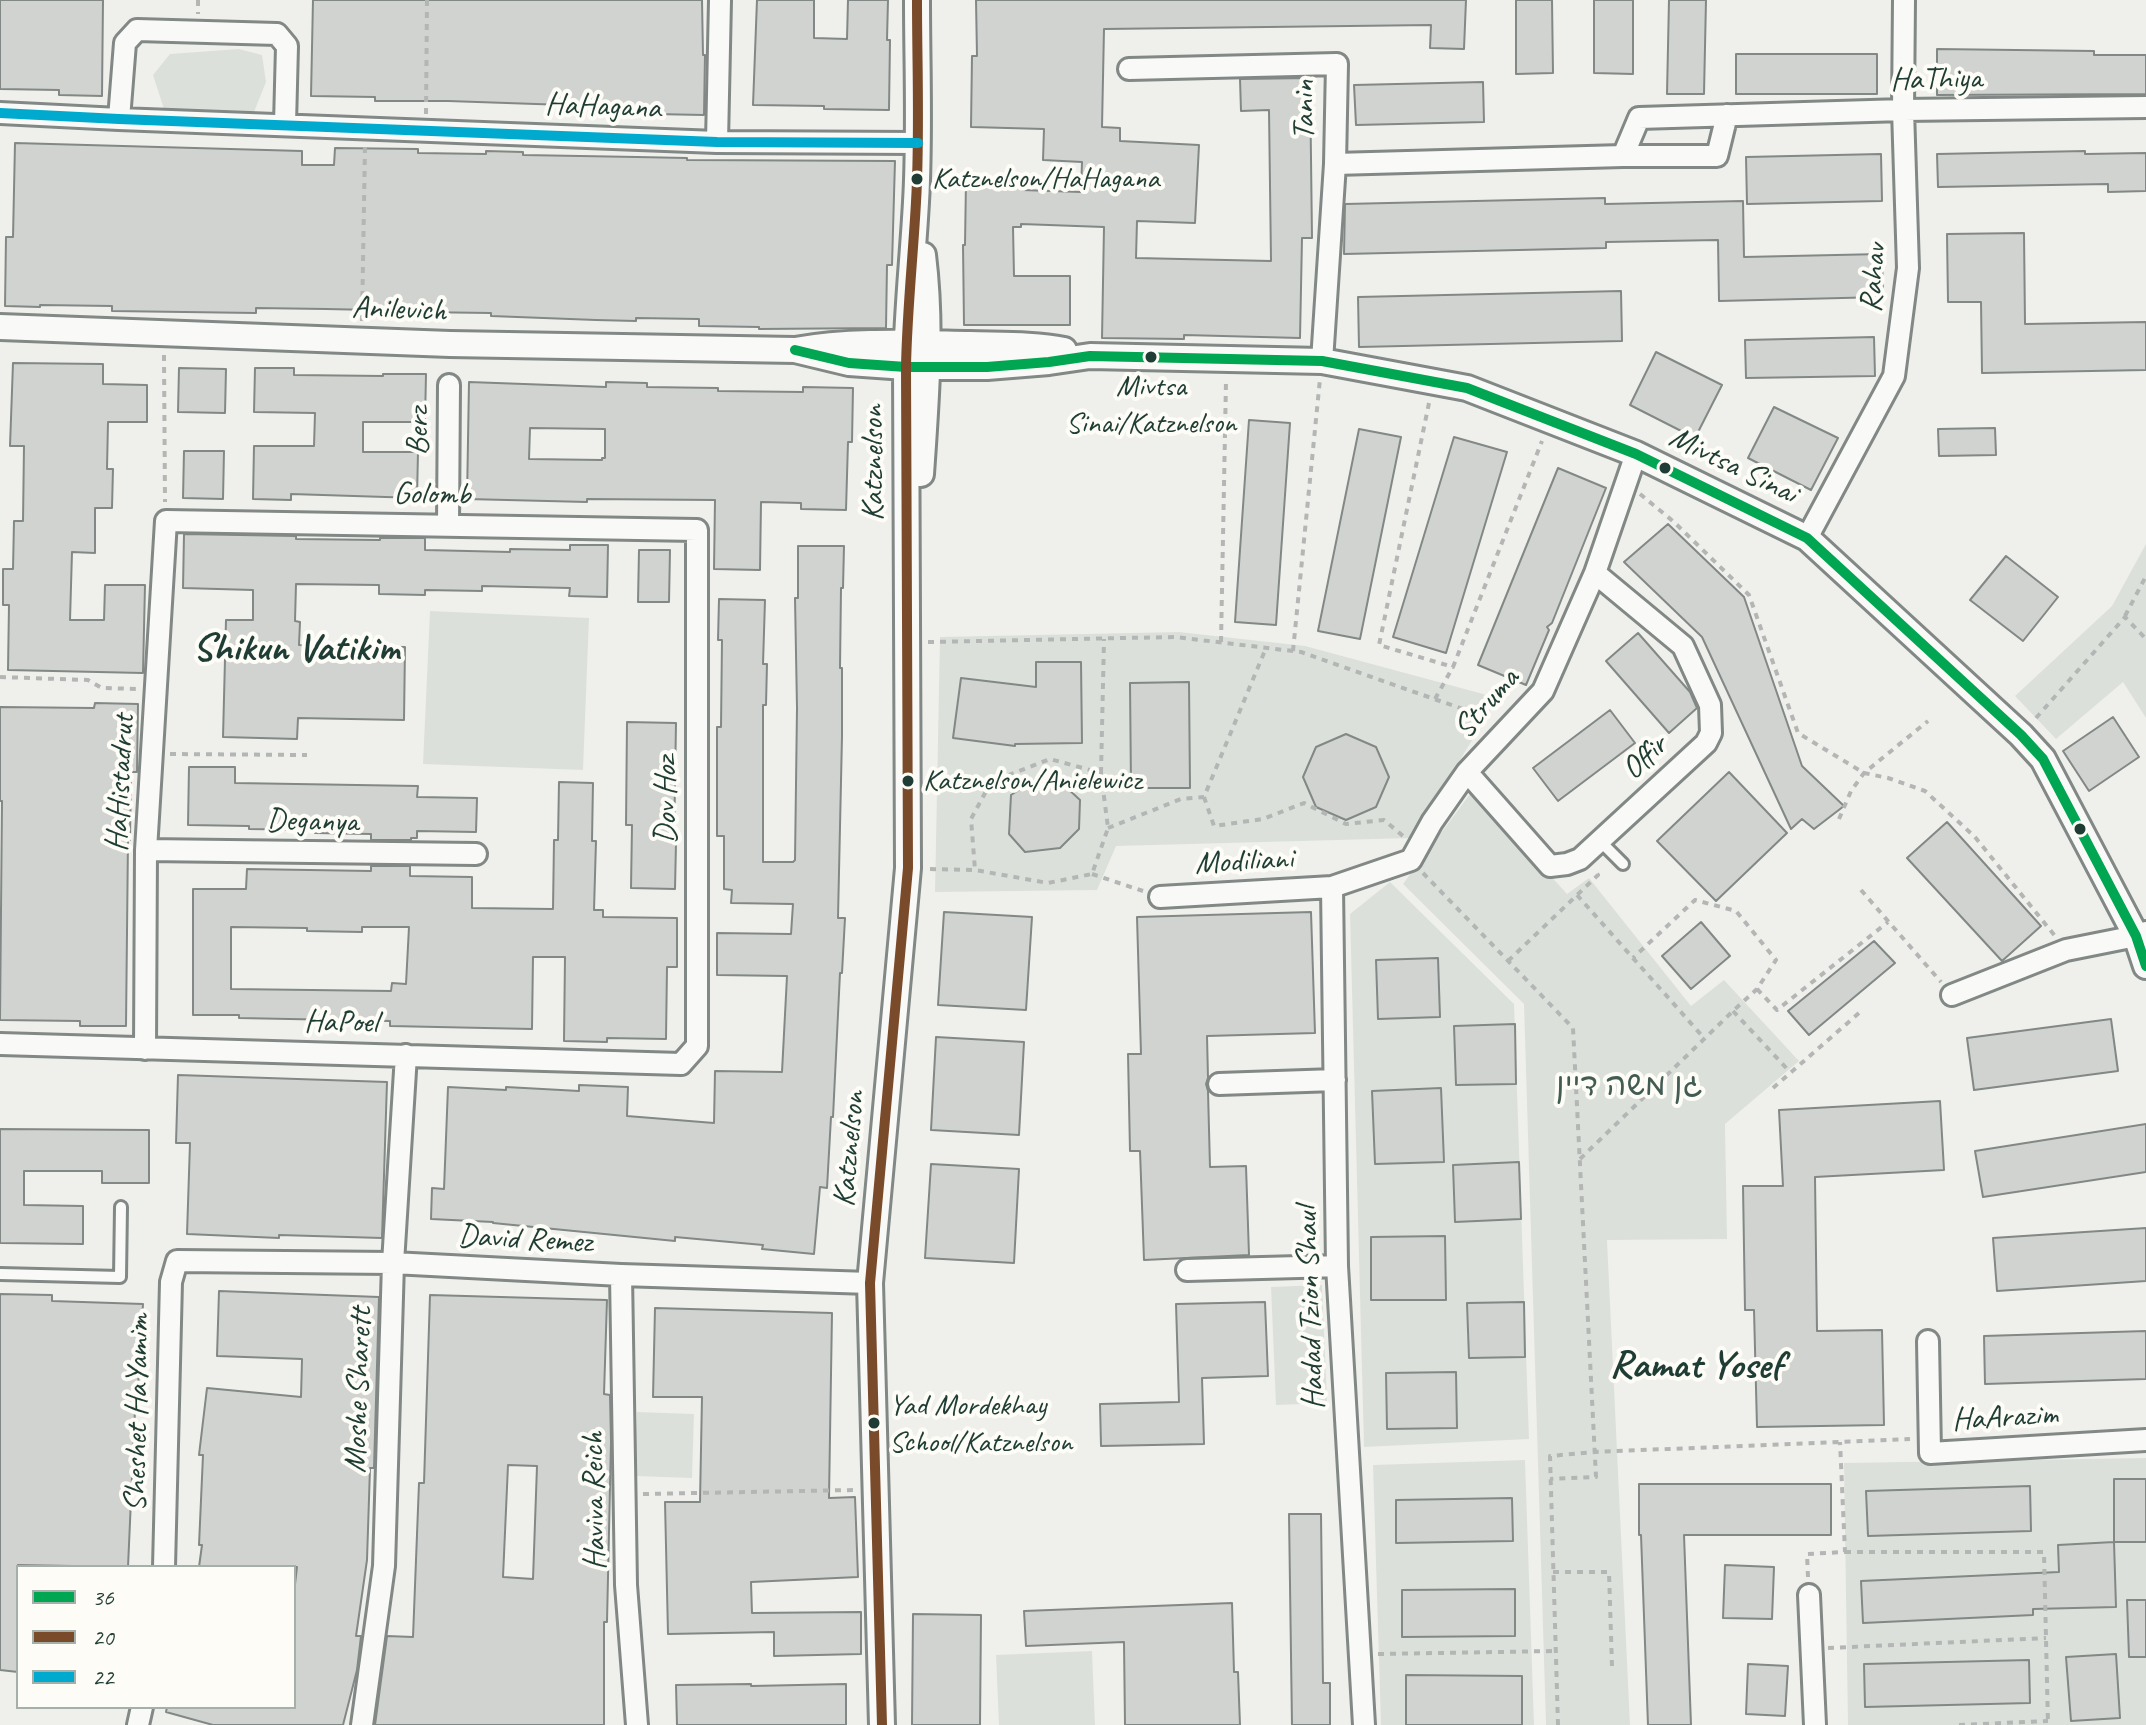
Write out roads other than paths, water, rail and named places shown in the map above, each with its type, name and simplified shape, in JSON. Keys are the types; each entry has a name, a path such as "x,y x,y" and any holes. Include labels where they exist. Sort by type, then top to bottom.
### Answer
{"street":[{"path":"717,142 720,0"},
{"name":"Katznelson","path":"882,1725 870,1283 908,868 907,580 917,355 928,303 916,203 917,0"},
{"name":"Rahav","path":"1807,538 1894,376 1908,268 1903,110 1904,0"},
{"path":"119,119 125,43 137,30 277,34 287,46 285,124"},
{"name":"Tanin","path":"1129,69 1337,64 1335,164 1322,361"},
{"name":"HaThiya","path":"1623,156 1639,118 2146,107"},
{"name":"HaHagana","path":"0,113 717,142 918,143"},
{"path":"1335,164 1717,156 1727,115"},
{"name":"Anilevich","path":"0,327 450,344 795,350 833,344 917,355"},
{"name":"Mivtsa Sinai","path":"917,355 1024,346 1090,356 1322,361 1434,381 1467,388 1636,454 1807,538 2021,735 2043,759 2141,934 2146,966"},
{"name":"Berz","path":"448,525 449,385"},
{"name":"Struma","path":"1332,887 1414,854 1467,772 1543,691 1595,573 1636,454"},
{"name":"Golomb","path":"166,521 697,530"},
{"name":"HaHistadrut","path":"145,1049 146,850 166,521"},
{"name":"Dov Hoz","path":"681,1064 697,1046 697,530"},
{"name":"Offir","path":"1467,772 1550,866 1567,864 1600,841 1706,743 1711,733 1710,705 1683,646 1595,573"},
{"name":"Deganya","path":"146,850 476,854"},
{"name":"Modiliani","path":"1160,897 1332,887"},
{"name":"Hadad Tzion Shaul","path":"1332,887 1337,1266 1364,1725"},
{"path":"1952,995 2066,950 2141,934"},
{"name":"HaPoel","path":"0,1044 681,1064"},
{"name":"Moshe Sharett","path":"362,1725 384,1566 393,1263 406,1055"},
{"path":"1219,1084 1335,1080"},
{"name":"David Remez","path":"177,1261 393,1263 621,1275 870,1283"},
{"name":"Sheshet HaYamim","path":"164,1565 171,1282 177,1261"},
{"path":"1187,1270 1337,1266"},
{"name":"Haviva Reich","path":"621,1275 626,1585 637,1725"},
{"name":"HaArazim","path":"1928,1341 1930,1453 2146,1440"},
{"path":"1809,1595 1815,1725"}],"lane":[{"path":"1600,841 1623,864"},
{"path":"0,1274 120,1277 121,1207"}],"place":[{"name":"Katznelson/HaHagana","path":"917,179"},
{"name":"Mivtsa Sinai/Katznelson","path":"1151,357"},
{"name":"Katznelson/Anielewicz","path":"908,781"},
{"name":"Yad Mordekhay School/Katznelson","path":"874,1423"}],"district":[{"name":"Shikun Vatikim","path":"296,650"},
{"name":"Ramat Yosef","path":"1696,1367"}],"park label":[{"name":"גן משה דיין","path":"1629,1087"}]}
